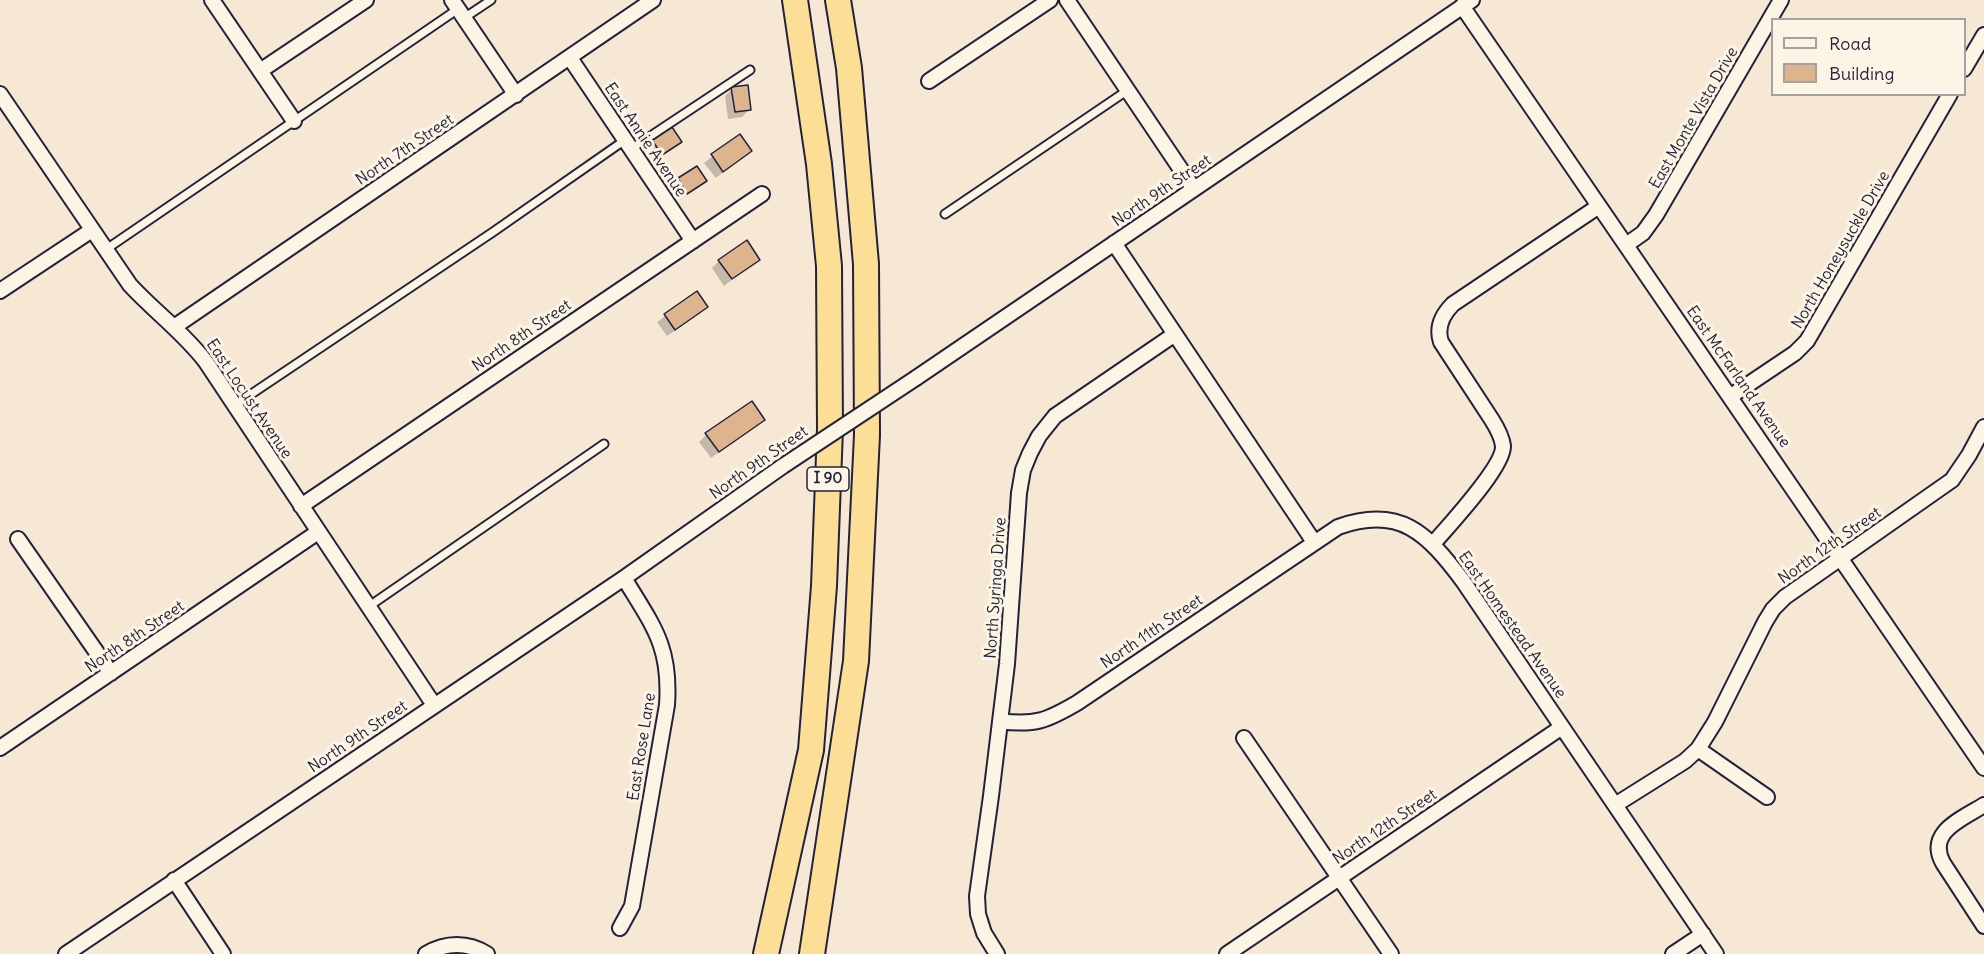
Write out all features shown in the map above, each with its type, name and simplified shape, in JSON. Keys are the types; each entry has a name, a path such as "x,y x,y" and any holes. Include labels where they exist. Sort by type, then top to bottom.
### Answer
{"highway":[{"name":"I 90","path":"766,954 811,750 824,585 830,429 829,266 819,164 795,0"},
{"name":"I 90","path":"812,954 856,661 867,435 865,252 851,80 838,0"}],"street":[{"path":"212,0 294,121"},
{"path":"260,71 366,0"},
{"name":"North 7th Street","path":"174,327 653,0"},
{"path":"929,81 1050,0"},
{"path":"1067,0 1194,189"},
{"path":"1764,0 1779,4"},
{"name":"North 9th Street","path":"72,952 174,880 624,578 783,466 1467,3"},
{"name":"East McFarland Avenue","path":"1467,3 1599,206 1984,768"},
{"name":"East Monte Vista Drive","path":"1626,245 1643,233 1656,215 1779,4"},
{"path":"458,9 516,95"},
{"path":"1966,67 1984,35"},
{"name":"East Annie Avenue","path":"570,58 693,241"},
{"name":"East Locust Avenue","path":"0,94 130,285 192,344 206,362 434,705"},
{"name":"North Honeysuckle Drive","path":"1731,396 1795,353 1807,341 1949,96"},
{"name":"North 8th Street","path":"301,506 762,194"},
{"path":"1433,544 1482,485 1501,457 1503,446 1498,430 1441,342 1439,329 1442,319 1453,304 1599,206"},
{"path":"0,291 92,230"},
{"path":"1114,243 1314,542"},
{"name":"North Syringa Drive","path":"997,954 984,933 978,914 977,896 992,796 1007,664 1019,493 1023,470 1039,436 1055,416 1175,334"},
{"name":"North 12th Street","path":"1615,805 1685,761 1698,749 1715,722 1764,622 1773,609 1785,597 1952,480 1984,427"},
{"name":"East Homestead Avenue","path":"1314,542 1338,527 1366,519 1398,522 1408,526 1442,552 1716,954"},
{"name":"North 8th Street","path":"0,748 318,532"},
{"path":"18,539 111,674"},
{"name":"North 11th Street","path":"1000,721 1029,723 1053,717 1314,542"},
{"name":"East Rose Lane","path":"620,928 632,906 639,874 667,705 669,680 668,667 656,630 624,578"},
{"name":"North 12th Street","path":"1227,954 1562,727"},
{"path":"1244,738 1391,954"},
{"path":"1698,749 1767,797"},
{"path":"1984,805 1945,831 1937,847 1937,853 1984,926"},
{"path":"174,880 223,954"},
{"path":"1673,954 1703,934"},
{"path":"426,954 437,948 463,945 487,954"}],"lane":[{"path":"105,250 458,9 491,0"},
{"path":"235,405 493,232 750,70"},
{"path":"945,214 1128,90"},
{"path":"368,607 604,444"}],"building":[{"path":"748,85 751,110 735,112 731,87"},
{"path":"672,127 682,142 662,155 652,140"},
{"path":"740,134 752,151 723,172 711,154"},
{"path":"697,166 707,181 687,194 678,178"},
{"path":"747,240 760,260 732,279 718,260"},
{"path":"697,291 708,307 675,330 664,314"},
{"path":"752,401 765,420 719,452 705,433"}]}
